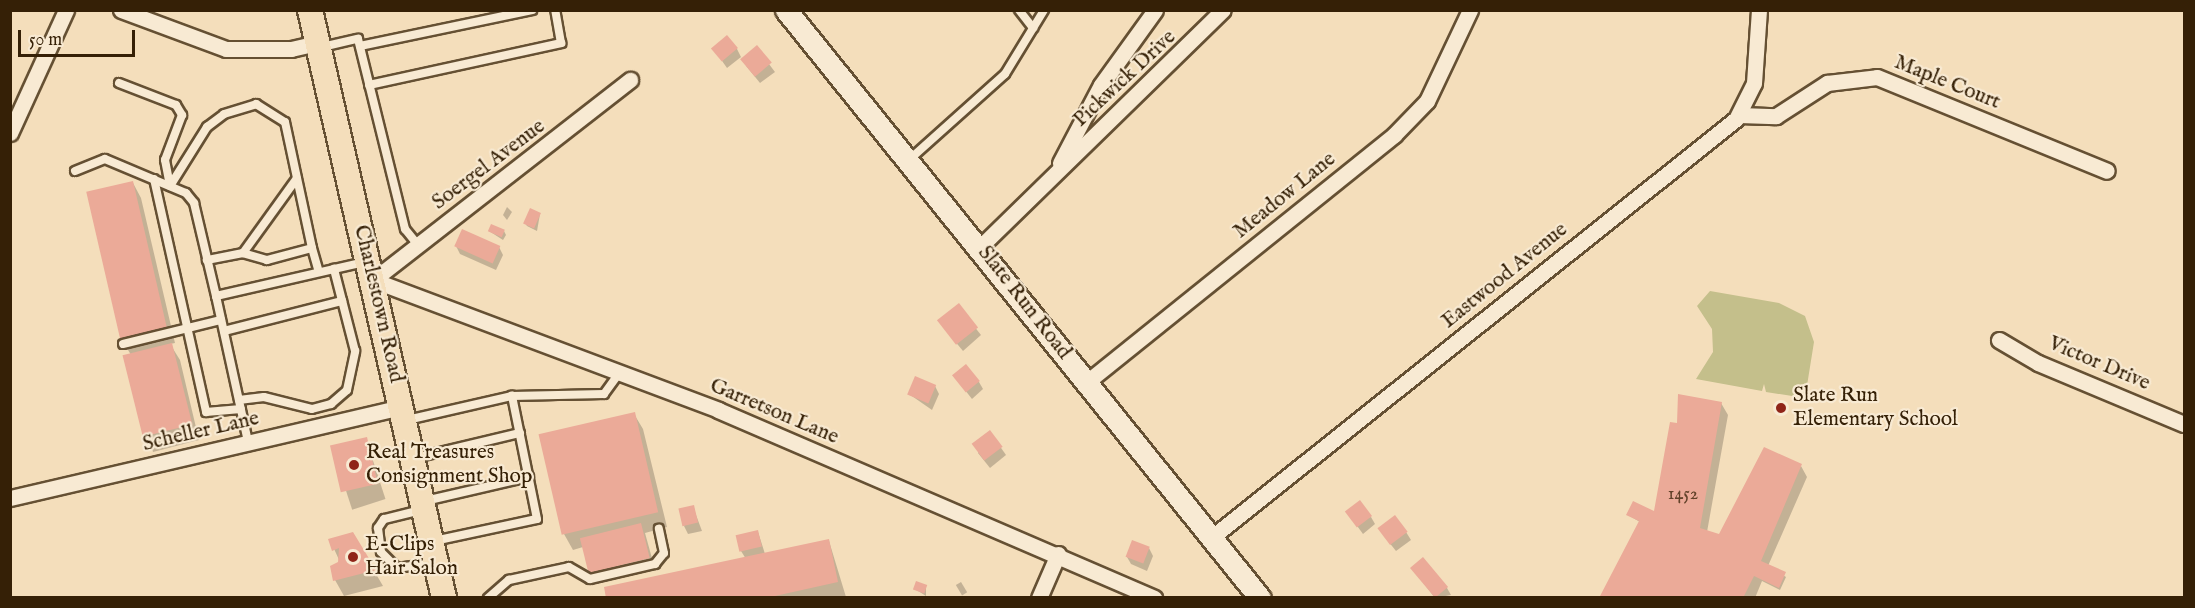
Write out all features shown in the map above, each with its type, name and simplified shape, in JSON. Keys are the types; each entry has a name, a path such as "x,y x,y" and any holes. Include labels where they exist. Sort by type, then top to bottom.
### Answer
{"main road":[{"name":"Charlestown Road","path":"310,10 444,597"}],"street":[{"path":"10,133 66,10"},
{"path":"121,10 226,49 291,49 318,45"},
{"name":"Pickwick Drive","path":"1053,175 1101,85 1155,10"},
{"name":"Pickwick Drive","path":"980,247 1223,10"},
{"name":"Meadow Lane","path":"1087,382 1394,135 1427,101 1470,10"},
{"name":"Eastwood Avenue","path":"1212,537 1739,115 1754,83 1759,10"},
{"name":"Slate Run Road","path":"787,11 980,247 1260,597"},
{"name":"Maple Court","path":"1739,115 1776,116 1827,83 1877,77 2107,171"},
{"name":"Soergel Avenue","path":"370,270 418,245 630,80"},
{"name":"Garretson Lane","path":"370,270 1058,554 1154,597"},
{"name":"Victor Drive","path":"1999,340 2038,363 2184,424"},
{"name":"Scheller Lane","path":"10,498 248,442 404,414"},
{"path":"1039,597 1058,554"}],"lane":[{"path":"360,46 532,10"},
{"path":"369,84 561,44 555,10"},
{"path":"1019,10 1033,28"},
{"path":"908,161 1005,74 1044,10"},
{"path":"318,45 358,39 405,229 418,245"},
{"path":"119,83 176,105 182,115 165,160 170,186"},
{"path":"170,186 207,127 224,114 256,104 285,122 319,272"},
{"path":"75,171 105,159 170,186 194,202 248,442"},
{"path":"243,253 297,178"},
{"path":"154,179 206,412 241,409"},
{"path":"207,260 243,253 267,260 312,248"},
{"path":"216,296 334,269 370,270"},
{"path":"239,400 264,397 312,409 339,399 355,351 334,269"},
{"path":"224,331 342,301"},
{"path":"123,344 221,320"},
{"path":"404,414 512,396 604,394 620,372"},
{"path":"512,396 529,477 537,519 435,552 397,568 388,564 378,537 384,519 424,505 529,477"},
{"path":"414,458 520,434"},
{"path":"488,597 509,580 568,567 590,579 655,564 664,553 659,529"}],"shaded area":[{"path":"1710,291 1779,303 1805,316 1814,342 1805,398 1766,392 1764,384 1762,391 1696,379 1713,352 1712,329 1697,306"}],"building":[{"path":"727,35 738,48 722,62 711,48"},
{"path":"757,45 772,63 755,77 740,59"},
{"path":"133,181 167,328 120,339 86,192"},
{"path":"530,208 541,213 534,228 523,224"},
{"path":"491,224 505,230 502,237 488,231"},
{"path":"462,229 500,246 493,263 454,246"},
{"path":"959,303 978,327 956,345 937,320"},
{"path":"172,343 192,425 143,437 123,355"},
{"path":"966,364 980,381 966,392 952,375"},
{"path":"915,376 936,385 928,403 907,394"},
{"name":"Slate Run Elementary School","path":"1678,394 1722,402 1700,528 1719,534 1764,447 1802,464 1761,561 1786,572 1779,588 1754,576 1743,598 1599,598 1639,521 1626,515 1633,501 1654,511 1670,422 1677,423"},
{"path":"635,412 658,512 562,535 539,434"},
{"path":"990,430 1003,447 984,461 972,444"},
{"name":"Real Treasures Consignment Shop","path":"367,437 378,484 341,492 330,446"},
{"path":"1360,500 1372,516 1357,527 1345,511"},
{"path":"694,505 698,523 682,526 678,509"},
{"path":"1395,515 1408,532 1390,545 1377,528"},
{"path":"641,523 650,558 589,573 580,538"},
{"path":"758,530 762,547 739,552 736,535"},
{"name":"E-Clips Hair Salon","path":"353,532 376,570 333,581 330,566 338,562 339,548 332,551 328,539"},
{"path":"829,539 838,582 766,598 606,598 604,587"},
{"path":"1132,540 1150,547 1143,564 1126,557"},
{"path":"1423,557 1448,587 1435,598 1410,568"},
{"path":"916,581 927,585 924,594 913,589"}],"place":[{"name":"Slate Run Elementary School","path":"1781,408"},
{"name":"Real Treasures Consignment Shop","path":"354,465"},
{"name":"E-Clips Hair Salon","path":"353,557"}]}
